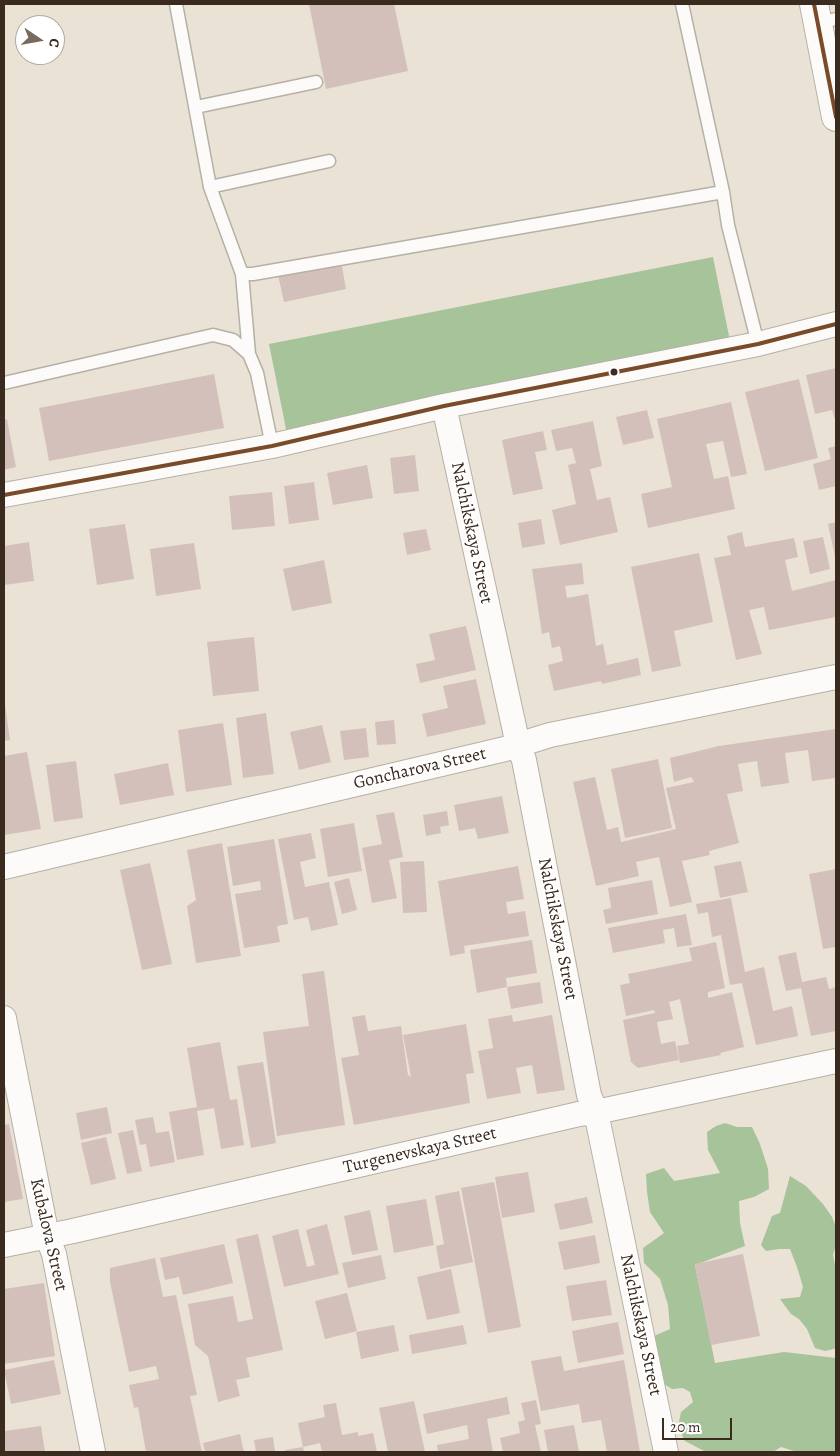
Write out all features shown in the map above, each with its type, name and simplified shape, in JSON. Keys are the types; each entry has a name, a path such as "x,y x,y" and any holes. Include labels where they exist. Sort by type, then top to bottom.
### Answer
{"street":[{"path":"823,15 836,117"},
{"path":"4,494 272,446 444,406 758,344 836,324"},
{"name":"Nalchikskaya Street","path":"444,406 518,745 524,760 589,1095 596,1112 666,1452"},
{"name":"Goncharova Street","path":"4,867 518,745 550,735 836,677"},
{"name":"Kubalova Street","path":"4,1018 47,1236 54,1254 93,1452"},
{"name":"Turgenevskaya Street","path":"4,1245 560,1119 836,1061"}],"lane":[{"path":"176,4 210,187 242,274 249,354 257,373 272,446"},
{"path":"682,4 723,192 728,225 758,344"},
{"path":"196,107 316,82"},
{"path":"210,187 329,161"},
{"path":"242,274 253,274 723,192"},
{"path":"4,384 213,335 233,340 249,354"}],"green space":[{"path":"713,257 732,351 288,439 269,344"},
{"path":"725,1123 737,1127 752,1127 768,1169 769,1189 754,1197 739,1201 740,1223 745,1246 695,1265 715,1363 784,1352 836,1358 836,1450 833,1452 797,1452 781,1447 773,1452 706,1452 685,1441 678,1427 681,1412 693,1402 690,1392 683,1388 672,1389 656,1379 654,1336 670,1329 668,1305 660,1279 644,1263 643,1248 664,1233 650,1212 646,1174 664,1168 674,1181 720,1173 708,1150 707,1132"},
{"path":"790,1176 806,1186 823,1204 836,1227 836,1245 833,1255 836,1269 836,1348 834,1349 825,1351 815,1348 807,1329 799,1319 791,1314 780,1299 800,1297 803,1287 790,1249 766,1251 761,1245 772,1216 780,1213"}],"building":[{"path":"309,4 394,4 408,71 326,89"},
{"path":"341,261 346,289 284,302 278,275"},
{"path":"836,368 836,423 832,410 815,414 806,375"},
{"path":"214,374 224,428 49,461 39,408"},
{"path":"799,379 818,458 765,471 745,392"},
{"path":"731,402 747,474 731,477 723,441 706,444 714,479 728,476 735,509 648,528 641,494 672,487 657,419"},
{"path":"647,410 654,438 623,445 616,417"},
{"path":"7,419 16,467 4,470 4,420"},
{"path":"593,421 602,466 590,469 597,500 610,497 618,532 560,545 552,510 576,504 568,465 576,463 572,448 556,451 551,430"},
{"path":"543,431 547,450 535,452 543,489 513,495 502,440"},
{"path":"836,446 836,486 819,490 813,464 831,459 828,448"},
{"path":"415,455 419,491 394,494 390,458"},
{"path":"367,465 373,498 333,505 327,473"},
{"path":"314,482 319,520 289,524 284,486"},
{"path":"272,492 275,526 232,530 229,496"},
{"path":"541,519 545,544 522,548 518,523"},
{"path":"836,522 836,557 835,557 828,524"},
{"path":"125,524 134,579 97,585 89,529"},
{"path":"426,529 431,550 407,555 403,533"},
{"path":"742,532 745,547 794,538 798,557 785,560 792,591 836,580 836,617 769,630 764,607 749,610 762,654 736,660 714,558 731,555 727,536"},
{"path":"823,537 830,569 810,574 803,541"},
{"path":"29,542 34,581 4,585 4,546"},
{"path":"194,543 201,589 156,596 150,549"},
{"path":"699,553 713,622 674,631 681,666 652,672 631,567"},
{"path":"324,560 332,603 292,611 283,569"},
{"path":"582,563 584,584 565,586 567,598 588,594 596,646 603,644 607,665 638,658 641,675 602,684 601,681 554,691 548,665 563,661 560,646 552,648 549,632 542,634 532,569"},
{"path":"466,626 476,670 420,683 416,664 435,660 429,634"},
{"path":"254,637 259,691 213,696 207,642"},
{"path":"476,679 486,724 427,737 422,714 448,708 443,686"},
{"path":"4,704 10,740 4,741"},
{"path":"266,713 274,774 243,778 236,718"},
{"path":"394,720 396,744 377,745 375,722"},
{"path":"223,723 232,785 186,792 178,730"},
{"path":"322,725 331,762 299,770 290,732"},
{"path":"366,728 369,757 344,760 340,731"},
{"path":"836,729 836,778 812,781 808,750 785,753 789,783 761,787 757,761 738,764 743,791 727,794 739,843 709,851 710,855 682,861 692,902 670,907 659,857 636,862 639,876 596,886 573,782 595,777 607,830 618,827 621,842 676,829 666,788 694,782 691,777 674,782 670,758 719,746"},
{"path":"27,752 41,829 4,835 4,756"},
{"path":"658,759 672,828 625,838 611,769"},
{"path":"76,761 83,818 54,822 46,765"},
{"path":"168,763 174,795 120,805 114,774"},
{"path":"502,796 509,833 478,839 475,828 459,831 454,805"},
{"path":"447,811 449,825 440,827 441,833 426,836 423,815"},
{"path":"394,812 403,857 389,860 397,898 372,903 362,848 382,844 376,815"},
{"path":"354,823 362,871 328,877 320,829"},
{"path":"311,833 316,858 300,862 305,887 329,882 338,925 311,931 308,917 294,920 278,839"},
{"path":"274,839 288,924 277,926 280,942 244,948 235,894 261,890 260,881 233,886 227,847"},
{"path":"222,843 241,956 196,963 187,906 196,900 187,850"},
{"path":"424,861 427,912 403,913 400,862"},
{"path":"741,861 748,892 720,898 714,866"},
{"path":"150,863 172,964 142,970 120,870"},
{"path":"518,866 524,899 506,902 508,914 525,911 529,936 464,946 465,953 450,956 438,881"},
{"path":"836,869 836,947 823,949 809,874"},
{"path":"349,878 357,910 342,914 334,882"},
{"path":"652,880 658,914 606,924 603,910 611,908 608,888"},
{"path":"731,898 745,972 764,967 773,1011 792,1006 798,1036 756,1045 742,983 730,985 721,935 712,937 708,912 698,914 696,904"},
{"path":"686,914 692,945 677,947 674,928 663,930 665,943 613,953 608,928"},
{"path":"532,940 537,973 506,978 507,987 477,993 470,950"},
{"path":"716,942 725,988 708,992 708,998 732,992 744,1047 720,1053 721,1055 680,1063 677,1046 689,1044 680,999 669,1002 673,1019 657,1022 661,1044 675,1041 679,1060 638,1068 631,1062 623,1020 655,1013 654,1010 626,1016 620,985 630,983 628,974 692,961 689,948"},
{"path":"796,952 802,982 826,977 829,989 836,987 836,1031 811,1036 801,988 786,991 778,956"},
{"path":"324,971 345,1125 277,1136 263,1032 309,1026 302,974"},
{"path":"540,982 543,1003 511,1009 507,987"},
{"path":"365,1015 368,1031 401,1026 408,1075 411,1077 403,1035 466,1024 474,1073 466,1074 470,1103 354,1125 341,1058 359,1055 352,1017"},
{"path":"512,1015 513,1022 552,1015 565,1090 537,1094 532,1065 516,1068 521,1093 487,1099 478,1051 493,1048 488,1019"},
{"path":"220,1042 230,1100 237,1099 244,1145 221,1149 214,1108 197,1111 204,1155 177,1160 169,1112 197,1107 187,1048"},
{"path":"263,1062 276,1143 251,1148 237,1066"},
{"path":"107,1107 112,1133 81,1140 76,1113"},
{"path":"153,1117 156,1133 169,1131 175,1162 150,1167 146,1144 140,1145 135,1120"},
{"path":"9,1124 23,1199 4,1202 4,1125"},
{"path":"133,1130 142,1171 127,1174 118,1133"},
{"path":"106,1137 116,1179 91,1185 81,1143"},
{"path":"528,1172 535,1212 502,1218 495,1177"},
{"path":"494,1182 521,1327 488,1333 461,1188"},
{"path":"459,1191 473,1262 440,1269 436,1246 444,1244 435,1196"},
{"path":"587,1197 593,1223 560,1230 554,1204"},
{"path":"426,1199 434,1245 394,1253 386,1206"},
{"path":"370,1210 378,1250 352,1255 344,1216"},
{"path":"327,1224 339,1274 284,1287 272,1236 298,1229 307,1267 315,1265 306,1230"},
{"path":"258,1234 283,1350 246,1358 250,1377 236,1380 240,1396 218,1402 208,1356 195,1345 188,1304 233,1296 238,1322 253,1319 236,1239"},
{"path":"595,1235 600,1263 564,1270 558,1242"},
{"path":"224,1244 233,1283 183,1295 179,1277 165,1280 160,1258"},
{"path":"743,1254 760,1336 711,1345 695,1264"},
{"path":"381,1255 386,1279 348,1288 342,1263"},
{"path":"155,1258 163,1297 176,1295 197,1395 190,1396 202,1452 146,1452 138,1407 134,1408 129,1385 159,1379 156,1366 129,1372 110,1282 110,1268"},
{"path":"451,1269 460,1313 427,1320 417,1277"},
{"path":"606,1280 612,1315 572,1321 566,1286"},
{"path":"44,1283 55,1356 4,1364 4,1289"},
{"path":"347,1293 357,1331 325,1339 315,1301"},
{"path":"618,1322 624,1354 578,1363 572,1331"},
{"path":"394,1325 399,1351 361,1359 356,1332"},
{"path":"463,1325 467,1344 412,1354 409,1335"},
{"path":"561,1356 564,1371 624,1360 640,1452 607,1452 601,1420 582,1423 579,1404 541,1411 531,1361"},
{"path":"54,1360 61,1394 11,1404 4,1370"},
{"path":"507,1397 510,1414 487,1419 493,1452 438,1452 437,1445 469,1439 467,1425 427,1434 423,1414"},
{"path":"536,1400 541,1424 535,1425 541,1452 503,1452 500,1438 520,1433 518,1422 525,1420 521,1403"},
{"path":"414,1401 425,1452 388,1452 379,1408"},
{"path":"336,1403 342,1435 358,1432 358,1436 373,1433 377,1452 322,1452 320,1443 303,1447 298,1423 325,1417 323,1405"},
{"path":"574,1425 579,1452 548,1452 544,1430"},
{"path":"41,1426 45,1452 4,1452 4,1431"},
{"path":"240,1434 244,1452 205,1452 203,1443"},
{"path":"273,1437 275,1452 256,1452 254,1440"},
{"path":"303,1447 304,1452 285,1452 285,1450"}],"transit line":[{"path":"814,4 836,117"},
{"path":"4,495 272,446 444,406 758,344 836,324"}]}
